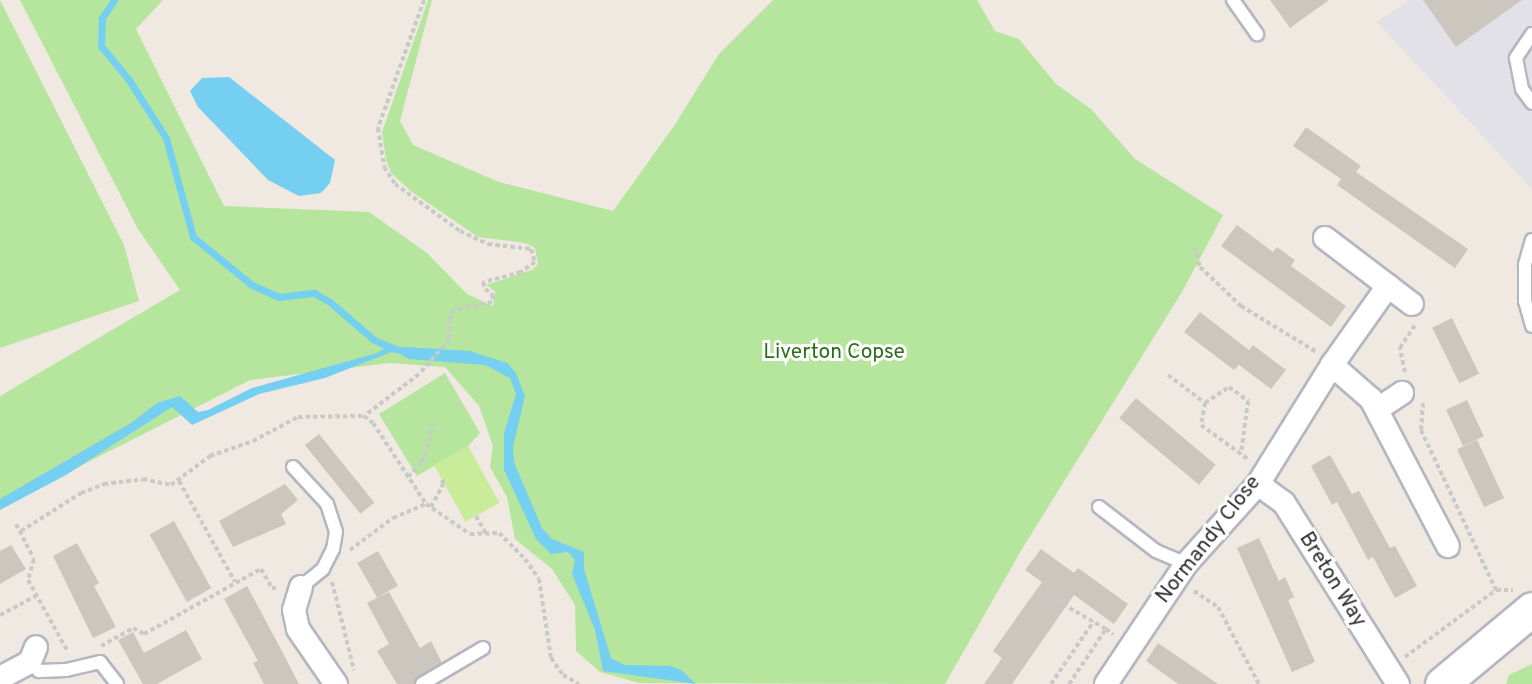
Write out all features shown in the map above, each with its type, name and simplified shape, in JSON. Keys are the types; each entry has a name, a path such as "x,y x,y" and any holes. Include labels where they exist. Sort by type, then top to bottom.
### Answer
{"street":[{"path":"1325,238 1388,286 1412,314"},
{"name":"Normandy Close","path":"1106,684 1181,571 1260,477 1333,364 1388,286"},
{"path":"1333,364 1378,410 1448,546"},
{"path":"1378,410 1404,383"},
{"name":"Breton Way","path":"1260,477 1284,503 1393,677"},
{"path":"301,587 294,610 298,629 347,680"},
{"path":"1442,684 1525,600"},
{"path":"0,678 33,654"}],"lane":[{"path":"1233,0 1257,34"},
{"path":"1532,34 1516,58 1522,89 1532,103"},
{"path":"1532,240 1525,264 1525,301 1532,326"},
{"path":"293,467 327,504 336,532 333,549 323,569 301,587"},
{"path":"1100,507 1181,571"},
{"path":"422,684 483,648"},
{"path":"33,654 39,671 100,662 117,684"}],"path":[{"path":"21,531 81,493 104,484 143,478 171,484 178,482 210,456 253,441 298,417 364,416 419,374 449,340 448,327 454,309 490,304 494,297 484,289 483,282 521,272 535,262 536,254 531,249 511,244 488,244 473,239 395,184 384,167 378,128 424,0"},
{"path":"1194,247 1200,267 1253,316 1333,364"},
{"path":"1168,375 1205,403"},
{"path":"1241,454 1248,401 1229,387 1205,403 1201,425 1241,454 1260,477"},
{"path":"1422,415 1421,430 1496,590 1525,600"},
{"path":"364,416 373,423 428,506 470,534 499,533 539,579 551,658 563,675 579,684"},
{"path":"408,477 422,462 433,425"},
{"path":"344,555 393,518 428,506 443,484 442,477"},
{"path":"178,482 235,582"},
{"path":"476,516 486,535"},
{"path":"16,524 34,559 28,580 67,651 76,656"},
{"path":"93,650 134,628 144,634 261,569 272,588 301,587"},
{"path":"1181,571 1218,607 1259,684"},
{"path":"334,578 331,586 343,611 347,680"},
{"path":"1037,589 1094,621 1130,645"},
{"path":"1393,677 1496,590"},
{"path":"0,615 36,596"},
{"path":"1051,684 1094,621"},
{"path":"1069,684 1106,629"}],"shaded area":[{"path":"1408,0 1532,0 1532,189 1377,22"}],"green space":[{"path":"0,0 124,245 139,301 0,348"},
{"name":"Liverton Copse","path":"20,0 163,0 136,29 224,206 369,212 427,253 467,294 493,306 495,291 486,285 532,270 538,264 535,248 525,243 478,237 412,192 391,173 386,160 382,132 428,0 432,0 400,121 413,145 499,182 613,211 674,126 719,54 773,0 977,0 995,31 1019,39 1056,84 1091,109 1135,159 1223,215 1182,292 1022,549 945,684 639,683 600,672 576,651 575,605 552,569 515,539 507,497 490,467 493,446 479,406 445,367 390,363 250,380 33,490 0,501 0,396 180,290 138,229"},
{"path":"445,373 480,433 468,446 417,476 379,414"},
{"path":"468,446 500,503 465,522 434,465"},
{"path":"1532,664 1532,684 1506,684 1509,675"}],"water":[{"path":"229,77 335,160 330,183 321,193 299,196 268,180 198,107 190,91 202,78"},
{"path":"388,346 470,351 507,363 516,373 525,396 513,447 514,462 542,528 552,539 584,552 584,569 611,658 625,665 670,666 681,670 696,684 603,671 595,630 572,574 575,560 568,552 551,554 536,539 504,470 504,433 516,394 510,378 485,365 409,359 394,351 325,378 259,394 192,425 172,407 66,475 0,510 0,499 131,423 157,403 180,396 198,412 208,410 252,388 377,353"}],"building":[{"path":"1270,0 1329,0 1290,28"},
{"path":"1423,0 1522,0 1456,47"},
{"path":"1306,127 1361,166 1356,172 1468,249 1455,268 1337,185 1341,179 1293,146"},
{"path":"1237,225 1273,252 1277,247 1295,260 1291,266 1346,306 1331,327 1221,246"},
{"path":"1200,312 1249,350 1253,345 1286,370 1271,389 1239,365 1234,370 1184,332"},
{"path":"1452,318 1479,374 1459,383 1432,328"},
{"path":"1136,398 1216,465 1199,485 1119,418"},
{"path":"1467,400 1484,436 1463,446 1446,410"},
{"path":"319,434 374,502 360,514 305,445"},
{"path":"1477,440 1504,498 1484,507 1457,449"},
{"path":"1330,455 1352,494 1359,491 1390,548 1395,546 1417,586 1395,598 1373,557 1368,560 1337,502 1332,505 1311,466"},
{"path":"285,484 298,500 281,514 286,524 233,547 219,521"},
{"path":"174,521 211,588 187,602 150,535"},
{"path":"1259,538 1279,581 1285,577 1294,597 1288,600 1315,662 1292,672 1237,548"},
{"path":"77,543 99,583 94,586 116,627 93,638 53,556"},
{"path":"11,545 26,569 0,584 0,551"},
{"path":"1041,549 1074,573 1078,568 1128,604 1114,624 1074,595 1012,684 984,684 1002,658 993,651 1042,582 1025,570"},
{"path":"378,551 398,586 377,598 357,563"},
{"path":"247,586 299,684 264,684 253,663 258,661 224,599"},
{"path":"389,592 420,648 431,641 442,663 418,677 414,684 397,684 377,651 389,644 367,603"},
{"path":"186,630 202,659 157,684 143,684 118,640 133,632 144,653"},
{"path":"1158,643 1218,684 1178,684 1146,661"}],"waterway":[{"path":"114,0 102,18 101,46 129,80 166,138 193,237 252,285 279,297 314,293 330,302 374,340 395,349"}]}
